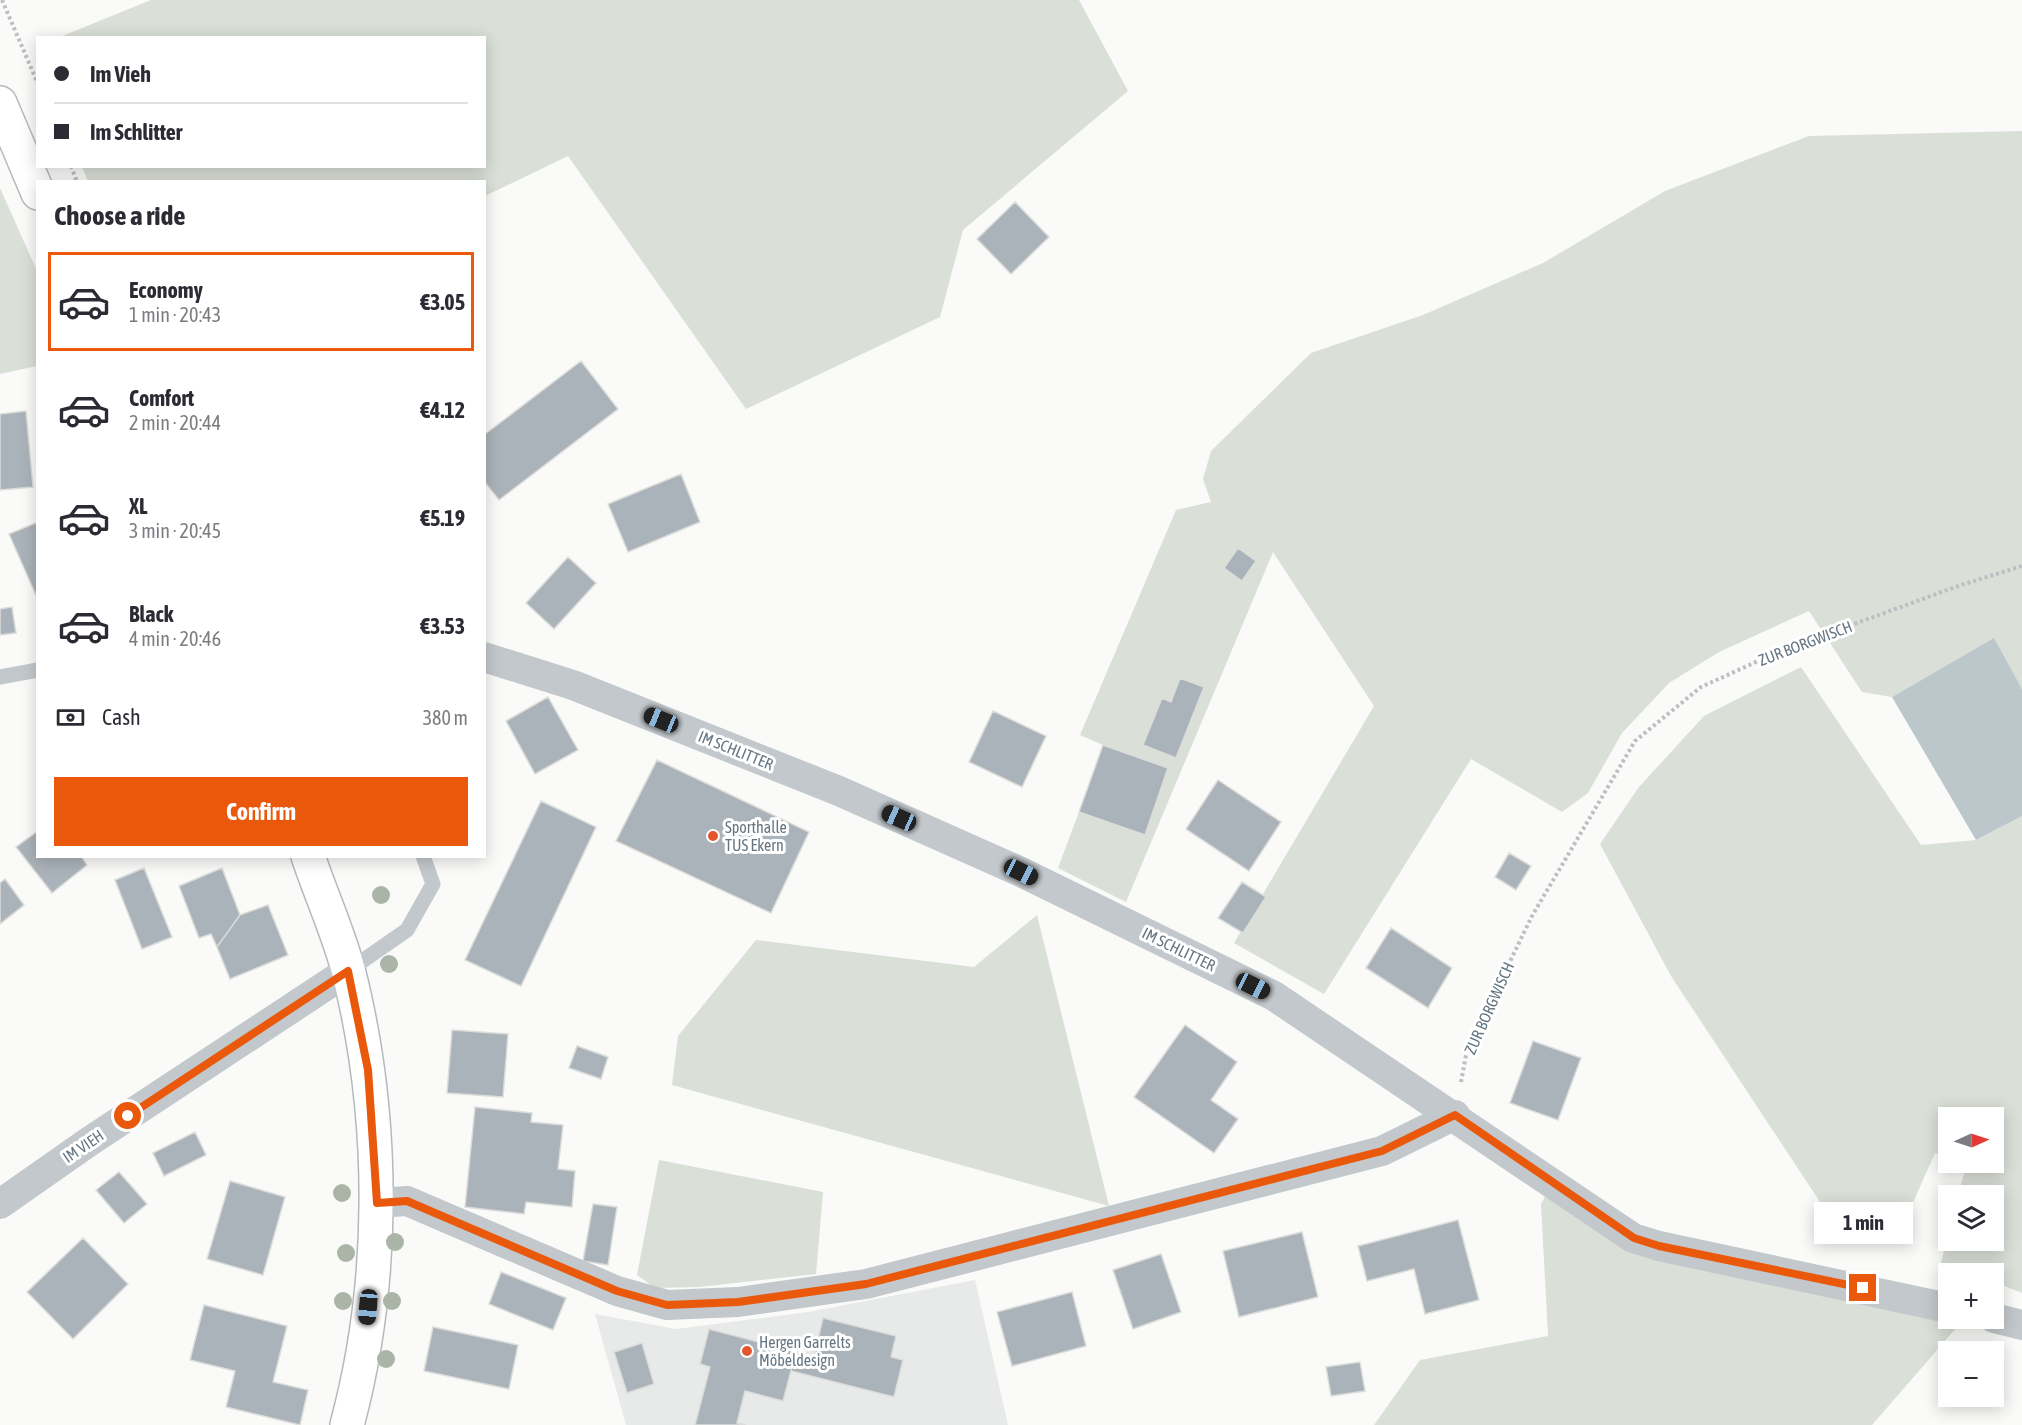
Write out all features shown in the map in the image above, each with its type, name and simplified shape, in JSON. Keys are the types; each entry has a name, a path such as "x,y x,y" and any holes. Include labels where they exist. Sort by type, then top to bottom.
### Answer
{"street":[{"path":"0,103 36,188"},
{"name":"IM SCHLITTER","path":"486,658 573,685 828,787 1021,872 1274,996 1455,1115 1634,1238 1659,1246 1938,1306"},
{"path":"309,858 348,971 368,1070 377,1203 366,1328 347,1425"},
{"name":"IM VIEH","path":"0,1204 90,1141 348,971"},
{"path":"377,1203 407,1201 617,1291 667,1305 738,1302 866,1284 1370,1154 1455,1115"},
{"path":"2004,1320 2022,1325"}],"lane":[{"path":"0,677 36,670"},
{"path":"348,971 407,930 433,884 424,858"}],"path":[{"path":"2,0 36,79"},
{"name":"ZUR BORGWISCH","path":"1455,1115 1467,1050 1532,915 1635,741 1701,687 1780,651 1960,585 2022,567"}],"shaded area":[{"path":"151,0 1079,0 1128,91 963,230 940,317 746,409 568,156 486,196 486,180 88,180 82,168 486,168 486,36 62,36"},
{"path":"2022,131 2022,689 1993,639 1892,697 1862,692 1809,611 1719,652 1669,683 1622,733 1588,793 1562,812 1471,759 1324,994 1234,943 1374,706 1273,552 1126,902 1058,868 1079,812 1145,835 1103,745 1080,735 1176,510 1211,502 1203,479 1211,451 1311,353 1423,315 1543,263 1665,191 1809,136"},
{"path":"0,188 36,269 36,366 0,374"},
{"path":"1994,638 2022,689 2022,816 1976,840 1892,697"},
{"path":"1801,667 1921,845 1976,840 2022,816 2022,1293 2004,1286 2004,1263 1941,1263 1944,1251 2004,1251 2004,1185 1961,1185 1964,1173 2004,1173 2004,1107 1938,1107 1938,1154 1935,1153 1903,1225 1828,1214 1671,976 1600,844 1639,787 1704,716"},
{"path":"1037,915 1109,1206 672,1085 678,1036 756,940 974,967"},
{"path":"659,1160 823,1192 816,1274 700,1287 655,1288 637,1275"},
{"path":"1553,1182 1633,1238 1938,1315 1938,1329 1955,1329 1945,1341 1938,1341 1938,1349 1872,1425 1374,1425 1420,1360 1548,1336 1541,1204"},
{"path":"975,1280 1008,1425 626,1425 595,1314 676,1329 808,1312"}],"building":[{"path":"1015,202 1049,237 1011,274 977,239"},
{"path":"581,361 618,409 499,500 486,484 486,433"},
{"path":"26,411 33,487 0,490 0,414"},
{"path":"681,474 700,522 628,552 608,504"},
{"path":"36,523 36,595 9,534"},
{"path":"1238,548 1256,561 1242,581 1224,568"},
{"path":"568,557 596,583 554,629 526,603"},
{"path":"12,607 16,633 0,635 0,609"},
{"path":"1180,678 1204,687 1176,758 1143,745 1162,698 1171,702"},
{"path":"548,697 578,750 535,774 506,721"},
{"path":"993,711 1046,736 1022,787 969,762"},
{"path":"1103,745 1168,768 1145,835 1079,812"},
{"name":"Sporthalle TUS Ekern","path":"657,760 809,832 771,913 616,841"},
{"path":"1218,780 1281,822 1249,871 1186,829"},
{"path":"541,801 596,827 521,986 465,960"},
{"path":"36,832 36,858 82,858 87,865 52,893 16,847"},
{"path":"1509,853 1531,866 1516,890 1495,877"},
{"path":"144,868 172,937 142,949 115,880"},
{"path":"222,868 240,915 217,947 211,934 199,938 179,886"},
{"path":"5,879 24,905 0,924 0,883"},
{"path":"1242,882 1266,897 1243,933 1218,918"},
{"path":"268,905 288,955 230,979 217,947 240,915"},
{"path":"1391,928 1452,968 1428,1008 1366,968"},
{"path":"1185,1025 1237,1062 1211,1100 1238,1119 1214,1153 1134,1097"},
{"path":"452,1030 508,1034 503,1097 447,1093"},
{"path":"1533,1041 1581,1058 1558,1120 1510,1103"},
{"path":"577,1046 608,1057 601,1079 569,1068"},
{"path":"475,1107 532,1113 531,1122 563,1125 558,1169 575,1171 572,1207 526,1202 524,1214 465,1207"},
{"path":"195,1132 206,1155 164,1176 153,1153"},
{"path":"119,1172 147,1204 124,1223 96,1190"},
{"path":"230,1181 285,1197 263,1275 207,1259"},
{"path":"593,1204 617,1207 608,1265 583,1261"},
{"path":"1458,1220 1479,1300 1425,1314 1414,1269 1367,1281 1358,1246"},
{"path":"1302,1232 1318,1297 1239,1317 1223,1251"},
{"path":"83,1238 128,1284 73,1339 27,1292"},
{"path":"1161,1254 1181,1312 1133,1329 1113,1270"},
{"path":"501,1272 566,1298 553,1330 489,1304"},
{"path":"1072,1292 1086,1346 1012,1366 997,1312"},
{"path":"204,1305 287,1326 273,1382 308,1390 300,1425 226,1407 235,1371 190,1360"},
{"path":"823,1318 896,1336 891,1357 903,1360 894,1397 791,1371 796,1352 814,1356"},
{"path":"433,1327 518,1345 509,1389 424,1371"},
{"path":"709,1329 796,1352 783,1401 745,1391 737,1423 746,1425 695,1425 710,1367 700,1364"},
{"path":"642,1343 654,1384 627,1393 614,1352"},
{"path":"1360,1362 1365,1391 1331,1396 1326,1367"}],"place":[{"name":"Sporthalle TUS Ekern","path":"713,836"},
{"name":"Hergen Garrelts Möbeldesign","path":"747,1351"}],"route":[{"path":"128,1116 348,971 368,1070 377,1203 407,1201 617,1291 667,1305 738,1302 866,1284 1382,1151 1455,1115 1634,1238 1659,1246 1863,1288"}]}
